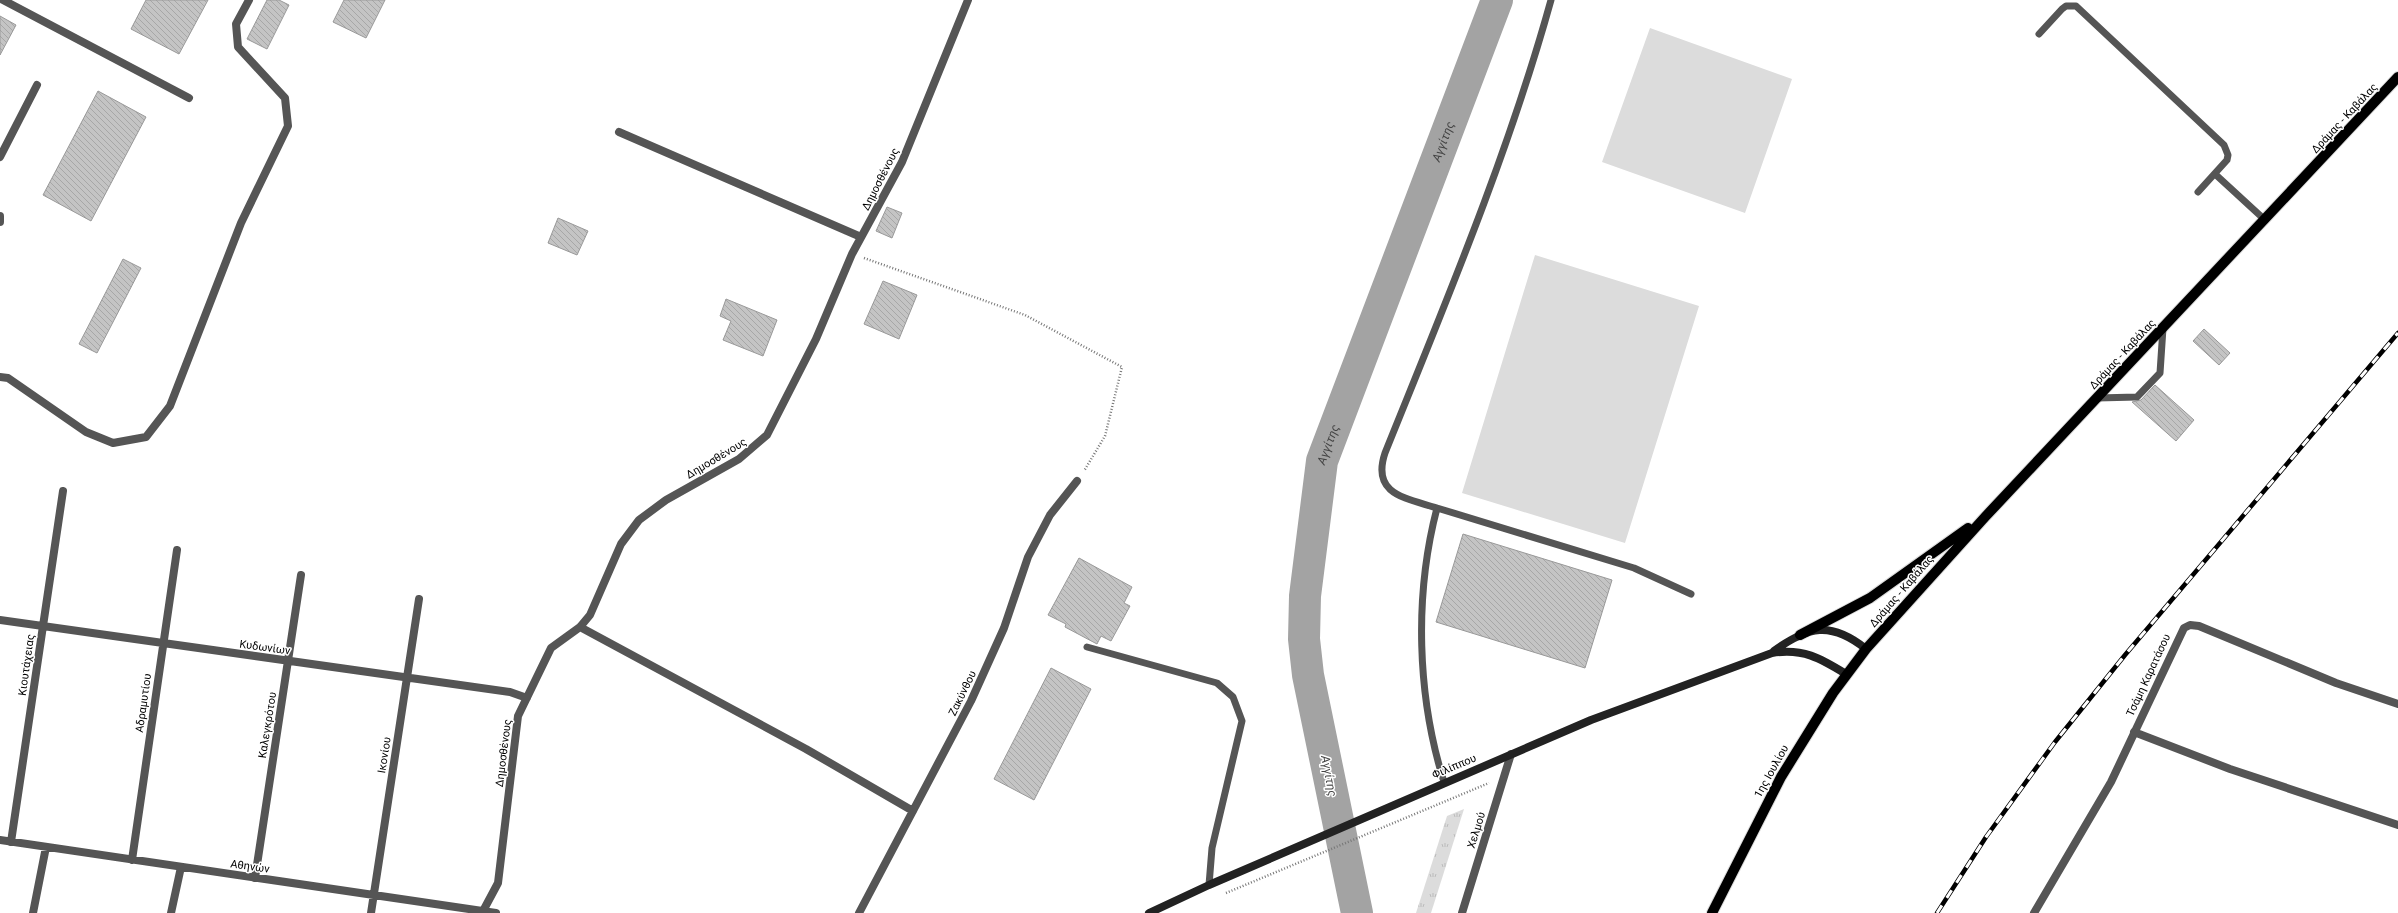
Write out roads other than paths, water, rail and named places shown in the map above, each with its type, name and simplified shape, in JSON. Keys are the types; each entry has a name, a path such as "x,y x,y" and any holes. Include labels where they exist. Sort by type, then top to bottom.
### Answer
{"main road":[{"name":"Δράμας - Καβάλας","path":"1866,649 1985,517 2398,77"},
{"path":"1800,635 1870,598 1985,517"},
{"name":"Φιλίππου","path":"1772,653 1800,635 1812,630 1833,630 1845,635 1866,649"},
{"name":"1ης Ιουλίου","path":"1712,913 1780,777 1808,731 1846,674 1866,649"},
{"name":"Φιλίππου","path":"1149,913 1209,885 1444,782 1591,720 1772,653 1788,650 1802,652 1824,660 1846,674"}],"street":[{"path":"3,0 189,98"},
{"path":"0,377 8,378 86,432 114,443 146,437 170,406 241,223 288,126 285,98 238,47 236,24 249,0"},
{"name":"Δημοσθένους","path":"482,912 498,883 517,722 527,698 553,646 580,627 594,610 621,544 634,526 666,500 747,453 767,435 816,340 852,254 888,191 902,162 968,0"},
{"path":"0,157 37,85"},
{"path":"619,132 861,237"},
{"path":"0,216 0,222"},
{"name":"Ζακύνθου","path":"859,913 972,701 1004,628 1028,557 1050,515 1077,481"},
{"name":"Κιουτάχειας","path":"11,842 63,491"},
{"name":"Αδραμυτίου","path":"132,860 177,550"},
{"name":"Καλεγκρότου","path":"255,878 301,575"},
{"name":"Ικονίου","path":"372,913 419,599"},
{"name":"Κυδωνίων","path":"0,620 288,662 510,692 527,698"},
{"name":"Τσάμη Καρατάσου","path":"2034,913 2111,782 2179,634 2184,628 2190,625 2199,626 2336,683 2398,704"},
{"path":"580,627 806,749 913,811"},
{"path":"2134,732 2230,769 2398,825"},
{"name":"Χελμού","path":"1462,913 1511,754"},
{"name":"Αθηνών","path":"0,840 496,913"},
{"path":"33,913 46,847"},
{"path":"171,913 181,867"}],"lane":[{"path":"1551,0 1510,132 1475,228 1382,461 1382,479 1393,494 1634,568 1691,594"},
{"path":"2039,34 2066,6 2076,6 2081,9 2224,145 2228,155 2227,160 2198,192"},
{"path":"2215,174 2265,220"},
{"path":"2097,398 2137,397 2160,373 2163,328"},
{"path":"1437,508 1426,554 1423,648 1430,721 1444,782"},
{"path":"1088,647 1217,683 1233,697 1242,721 1212,848 1209,885"}],"waterway":[{"name":"Αγγίτης","path":"1357,913 1308,675 1304,639 1305,596 1322,461 1497,0"}],"railway":[{"path":"1937,913 1986,837 2055,742 2125,655 2398,333"}]}
